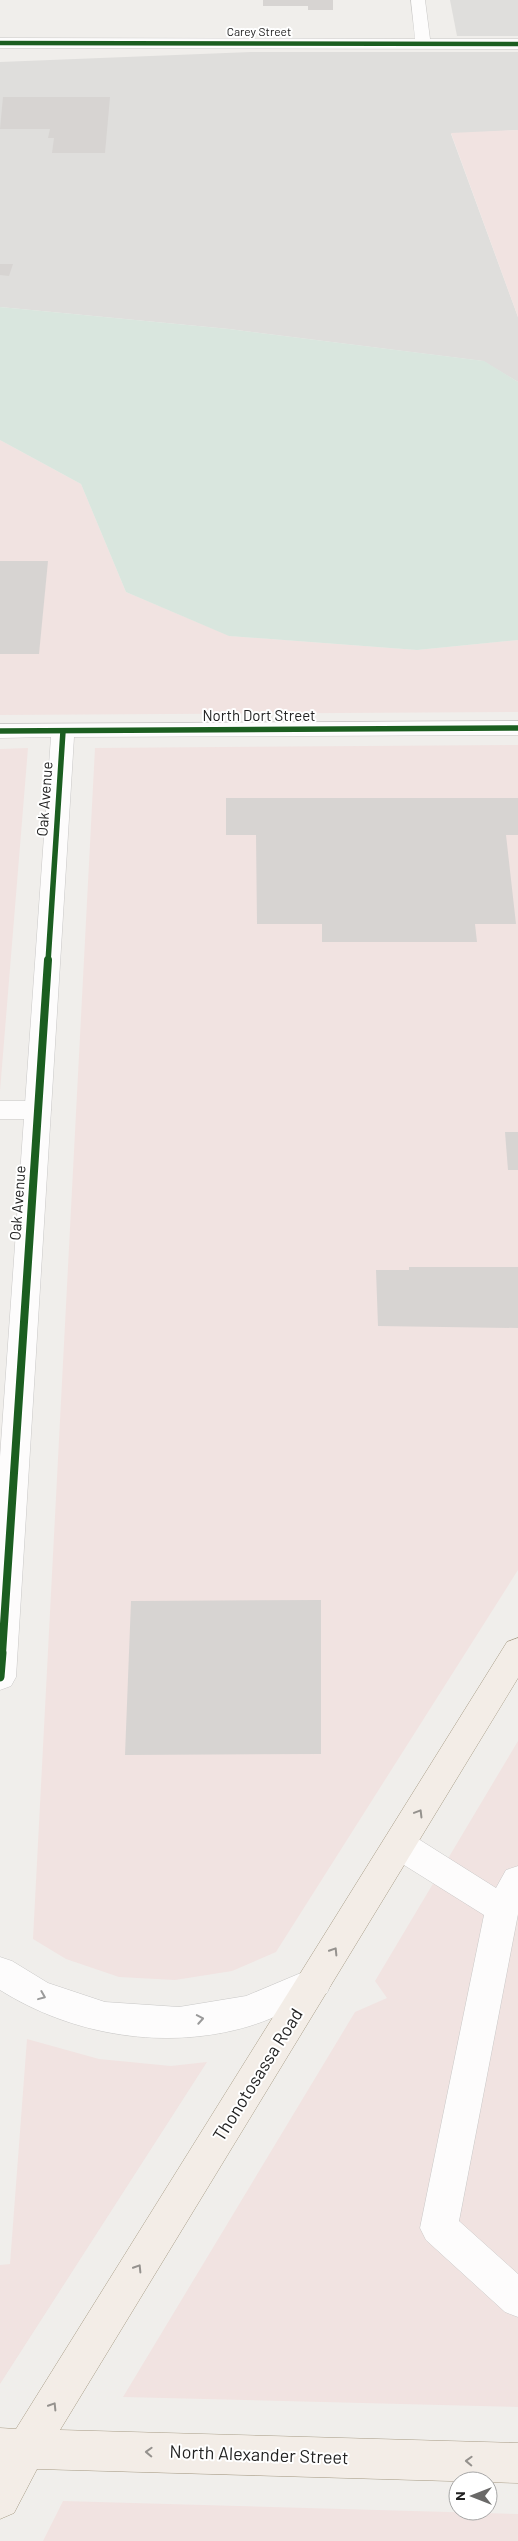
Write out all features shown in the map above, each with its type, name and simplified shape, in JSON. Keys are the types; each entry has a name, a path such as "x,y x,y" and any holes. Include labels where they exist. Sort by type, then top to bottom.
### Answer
{"main road":[{"name":"Thonotosassa Road","path":"0,2499 14,2448 315,1982 517,1654"},
{"name":"North Alexander Street","path":"14,2448 518,2463"}],"street":[{"path":"418,0 423,44"},
{"name":"Carey Street","path":"0,43 518,44"},
{"name":"North Dort Street","path":"0,732 518,728"},
{"name":"Oak Avenue","path":"0,1677 63,731"},
{"path":"0,1110 38,1110"},
{"path":"400,1845 510,1895 439,2228 518,2299"},
{"path":"0,1972 37,1995 105,2018 178,2023 249,2011 315,1982"}],"shaded area":[{"path":"450,0 518,0 518,36 457,36"},
{"path":"251,52 518,52 518,130 451,134 518,317 518,382 483,361 229,329 0,307 0,62"},
{"path":"518,130 518,317 451,133"},
{"path":"0,307 229,329 484,361 518,382 518,640 417,650 229,636 126,592 81,484 0,440"},
{"path":"0,440 81,484 126,592 230,636 417,650 518,640 518,712 0,715"},
{"path":"518,745 518,1570 276,1952 232,1971 175,1980 119,1977 66,1959 33,1939 95,748"},
{"path":"28,748 0,1091 0,749"},
{"path":"518,1741 518,2407 123,2397 355,2012 387,1998 375,1981"},
{"path":"27,2039 99,2059 171,2066 207,2062 0,2384 0,2265 10,2264"},
{"path":"63,2501 448,2512 448,2521 498,2521 498,2513 518,2514 518,2541 43,2541"}],"building":[{"path":"263,0 333,0 333,10 308,10 308,6 263,6"},
{"path":"3,97 110,97 105,153 52,153 54,138 48,138 50,129 0,129"},
{"path":"0,264 13,264 9,276 0,275"},
{"path":"0,561 48,561 39,654 0,654"},
{"path":"226,798 518,798 518,835 506,835 516,924 475,924 477,942 322,942 322,924 257,924 256,835 226,835"},
{"path":"505,1132 518,1132 518,1170 508,1170"},
{"path":"409,1267 518,1267 518,1328 378,1326 376,1270 409,1270"},
{"path":"321,1600 321,1754 125,1755 131,1601"}],"cycle path":[{"path":"0,43 518,44"},
{"path":"0,731 518,728"},
{"path":"0,1677 63,731"}]}
